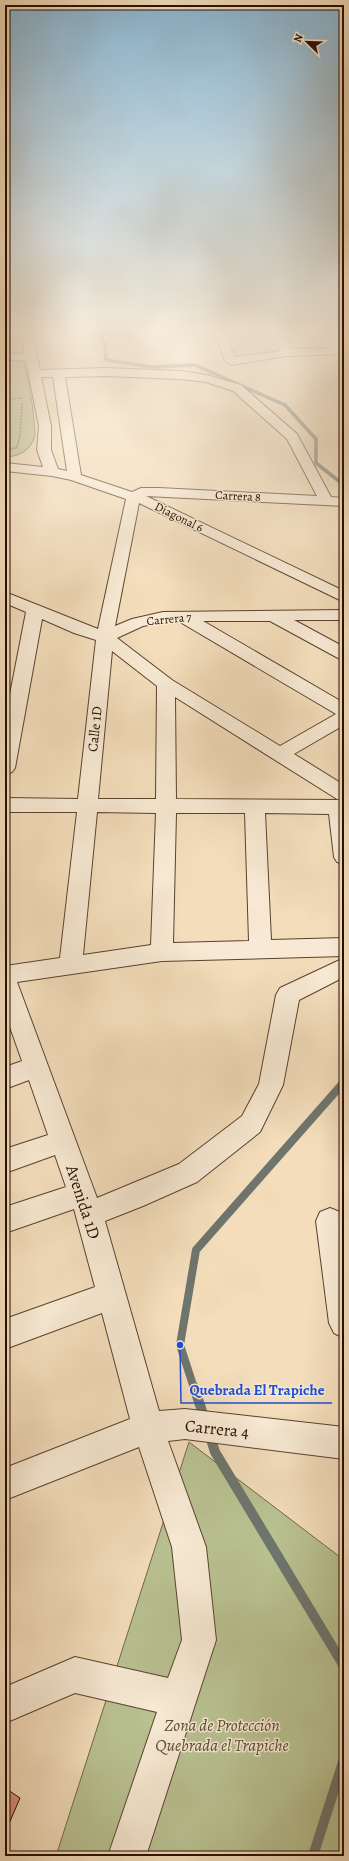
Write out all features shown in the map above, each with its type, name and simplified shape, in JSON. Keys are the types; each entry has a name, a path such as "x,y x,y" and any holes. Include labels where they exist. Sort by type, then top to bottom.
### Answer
{"street":[{"path":"43,418 45,426 44,450 52,472"},
{"path":"65,418 75,477"},
{"path":"270,418 292,437 326,500"},
{"path":"5,465 27,460 37,456 44,450"},
{"name":"Diagonal 6","path":"5,465 75,477 149,502 344,597"},
{"name":"Carrera 8","path":"133,496 141,492 159,492 344,502"},
{"name":"Calle 1D","path":"71,964 104,637 133,496"},
{"path":"5,597 104,637 166,684 279,755 342,802"},
{"path":"5,768 35,610"},
{"path":"272,615 344,654"},
{"name":"Carrera 7","path":"104,637 138,622 150,619 181,616 344,615"},
{"path":"181,616 344,711"},
{"path":"162,952 166,806 166,684"},
{"path":"279,755 344,717"},
{"path":"5,805 255,806 342,802"},
{"path":"342,802 344,857"},
{"path":"255,806 260,948"},
{"path":"5,975 71,964 162,952 260,948 344,947"},
{"path":"5,1220 85,1204 134,1197 188,1173 251,1124 271,1084 288,995 344,967"},
{"name":"Avenida 1D","path":"5,980 85,1204 148,1428 190,1547 199,1640 128,1856"},
{"path":"5,1078 36,1067"},
{"path":"5,1161 63,1141"},
{"path":"330,1221 344,1323"},
{"path":"5,1334 111,1295"},
{"name":"Carrera 4","path":"5,1484 148,1428 185,1424 344,1443"},
{"path":"5,1705 75,1675 180,1699"}],"path":[{"path":"5,452 17,447 20,436 21,418"}],"green space":[{"path":"5,418 34,418 35,435 31,445 24,452 15,456 5,457"},
{"name":"Zona de Protección Quebrada el Trapiche","path":"189,1442 344,1560 344,1856 56,1856"}],"building":[{"path":"5,1788 20,1798 5,1833"}],"waterway":[{"path":"297,418 316,439 316,463 344,485"},
{"path":"194,1388 180,1345 196,1250 344,1082"},
{"path":"194,1387 204,1417"},
{"path":"210,1436 215,1452 344,1666"},
{"path":"313,1856 344,1759"}],"place":[{"name":"Quebrada El Trapiche","path":"180,1345"}]}
